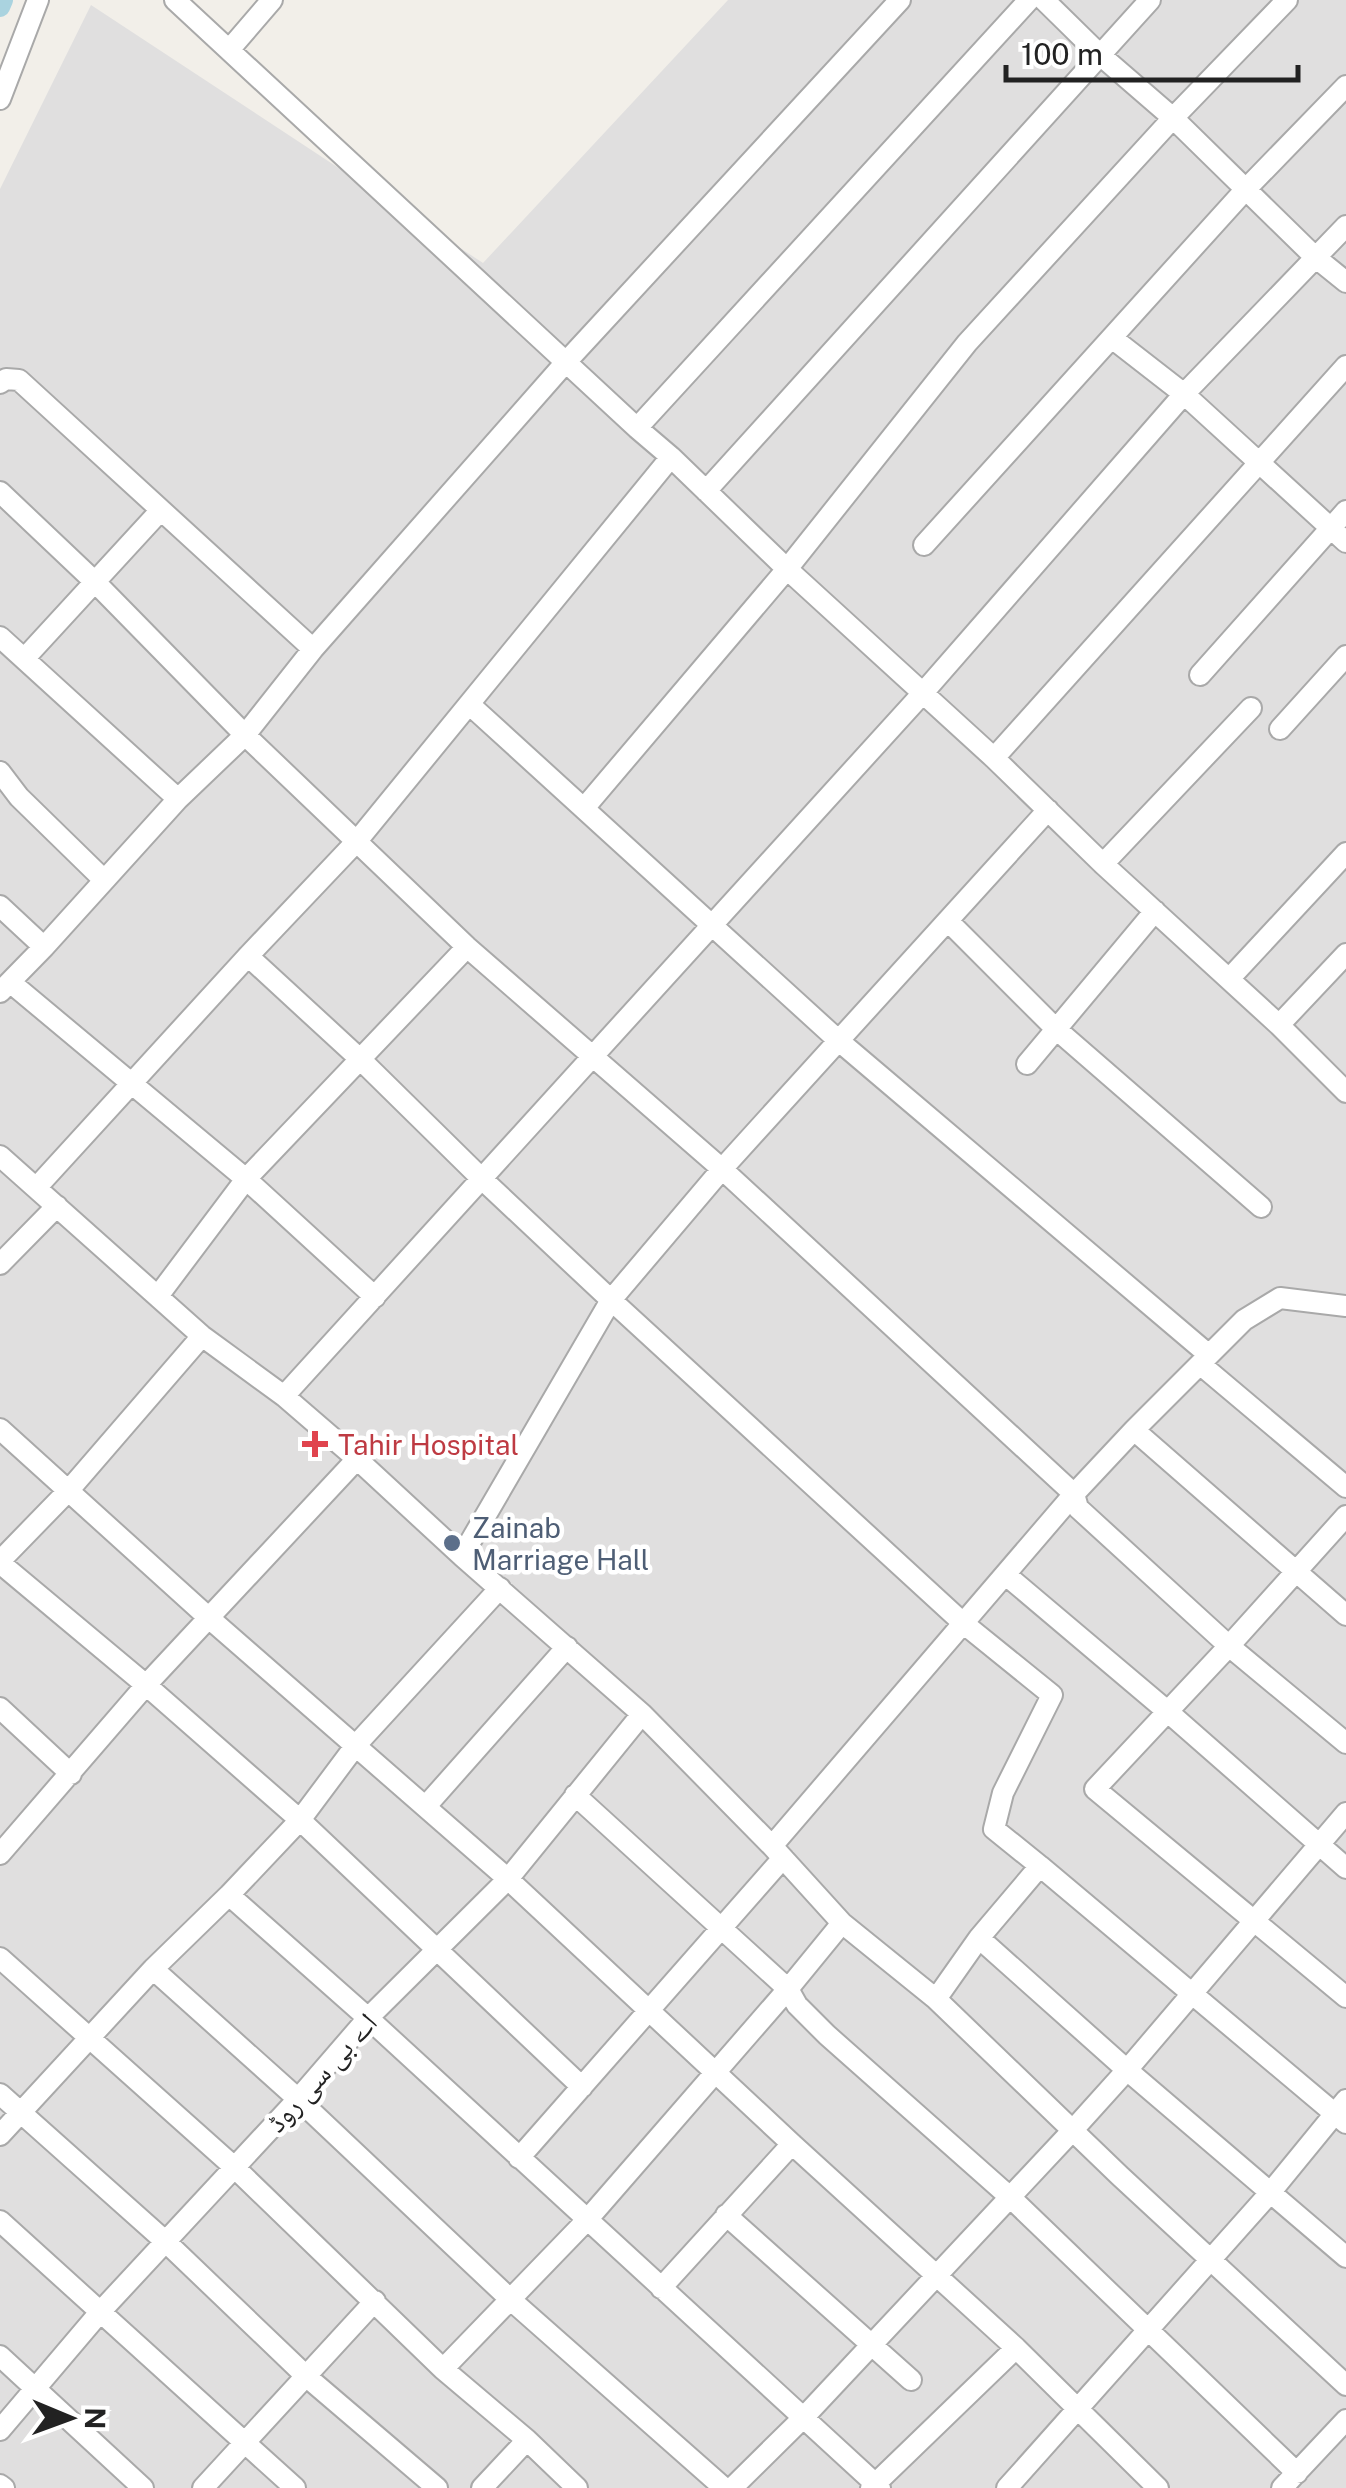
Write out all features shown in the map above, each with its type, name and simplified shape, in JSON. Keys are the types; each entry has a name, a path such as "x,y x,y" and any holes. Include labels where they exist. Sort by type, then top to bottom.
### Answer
{"street":[{"path":"0,99 38,0"},
{"path":"175,0 671,456 1346,1092"},
{"path":"228,50 272,0"},
{"path":"375,1297 246,1179 132,1083 5,987 178,799 245,735 313,650 566,362 900,0"},
{"path":"637,428 1030,0"},
{"path":"1044,0 1346,282"},
{"path":"706,492 1150,0"},
{"path":"584,807 787,569 967,342 1287,0"},
{"path":"924,545 1246,188 1346,86"},
{"path":"284,1396 922,694 1184,394 1346,226"},
{"path":"1112,338 1184,394 1338,534"},
{"path":"994,758 1346,366"},
{"path":"0,383 6,379 19,380 313,650"},
{"path":"36,1188 357,842 671,456"},
{"path":"0,492 245,735 467,947 722,1169 1074,1494 1078,1508 1229,1646 1346,1743"},
{"path":"24,660 160,510"},
{"path":"1200,675 1338,534 1346,511"},
{"path":"0,637 178,799"},
{"path":"1280,729 1346,656"},
{"path":"469,704 838,1042 1346,1487"},
{"path":"1103,864 1251,708"},
{"path":"0,772 19,798 104,880"},
{"path":"462,1556 611,1300 722,1169 1048,810"},
{"path":"1229,978 1346,853"},
{"path":"0,906 44,947"},
{"path":"1027,1064 1155,911"},
{"path":"948,921 1056,1029 1261,1208"},
{"path":"158,1296 246,1179 467,947"},
{"path":"1279,1026 1346,954"},
{"path":"248,956 361,1060 482,1180 962,1623 1052,1695 1004,1794 994,1830 1342,2112 1013,2486"},
{"path":"0,1156 202,1336 284,1396 357,1459 642,1714 842,1923 936,2000 1346,2384"},
{"path":"0,1264 58,1206"},
{"path":"520,2158 721,1928 962,1623 1134,1430 1244,1320 1280,1298 1346,1306"},
{"path":"202,1336 69,1490 0,1562 300,1820 582,2086"},
{"path":"0,1429 508,1879 1016,2348 1158,2488"},
{"path":"1134,1430 1346,1615"},
{"path":"1,1850 146,1685 357,1459"},
{"path":"1346,1516 1095,1790 1346,1998"},
{"path":"1006,1575 1346,1868"},
{"path":"0,2135 153,1968 300,1820 356,1746 500,1588"},
{"path":"426,1806 567,1648"},
{"path":"0,1708 71,1774"},
{"name":"اے بی سی روڈ","path":"0,2430 101,2310 368,2018 508,1879 642,1714"},
{"path":"575,1795 788,1989 797,2005 827,2034 1011,2198 1147,2330 1290,2480 1346,2420"},
{"path":"732,2488 1011,2198 1127,2070 1346,1814"},
{"path":"936,2000 979,1938 1040,1866"},
{"path":"229,1895 368,2018 875,2486 1016,2348"},
{"path":"443,2370 586,2220 842,1923"},
{"path":"979,1938 1346,2257"},
{"path":"0,1958 233,2166 443,2370 528,2440 578,2488"},
{"path":"153,1968 511,2300 724,2488"},
{"path":"0,2094 166,2242 306,2376 437,2488"},
{"path":"661,2288 792,2144"},
{"path":"726,2214 911,2380"},
{"path":"0,2221 296,2488"},
{"path":"203,2488 375,2302"},
{"path":"0,2356 143,2488"},
{"path":"482,2488 528,2440"}],"shaded area":[{"path":"728,0 1346,0 1346,2488 0,2488 0,189 91,5 483,263"}],"waterway":[{"path":"0,7 3,0"}],"place":[{"name":"Tahir Hospital","path":"315,1444"},
{"name":"Zainab Marriage Hall","path":"452,1543"}]}
